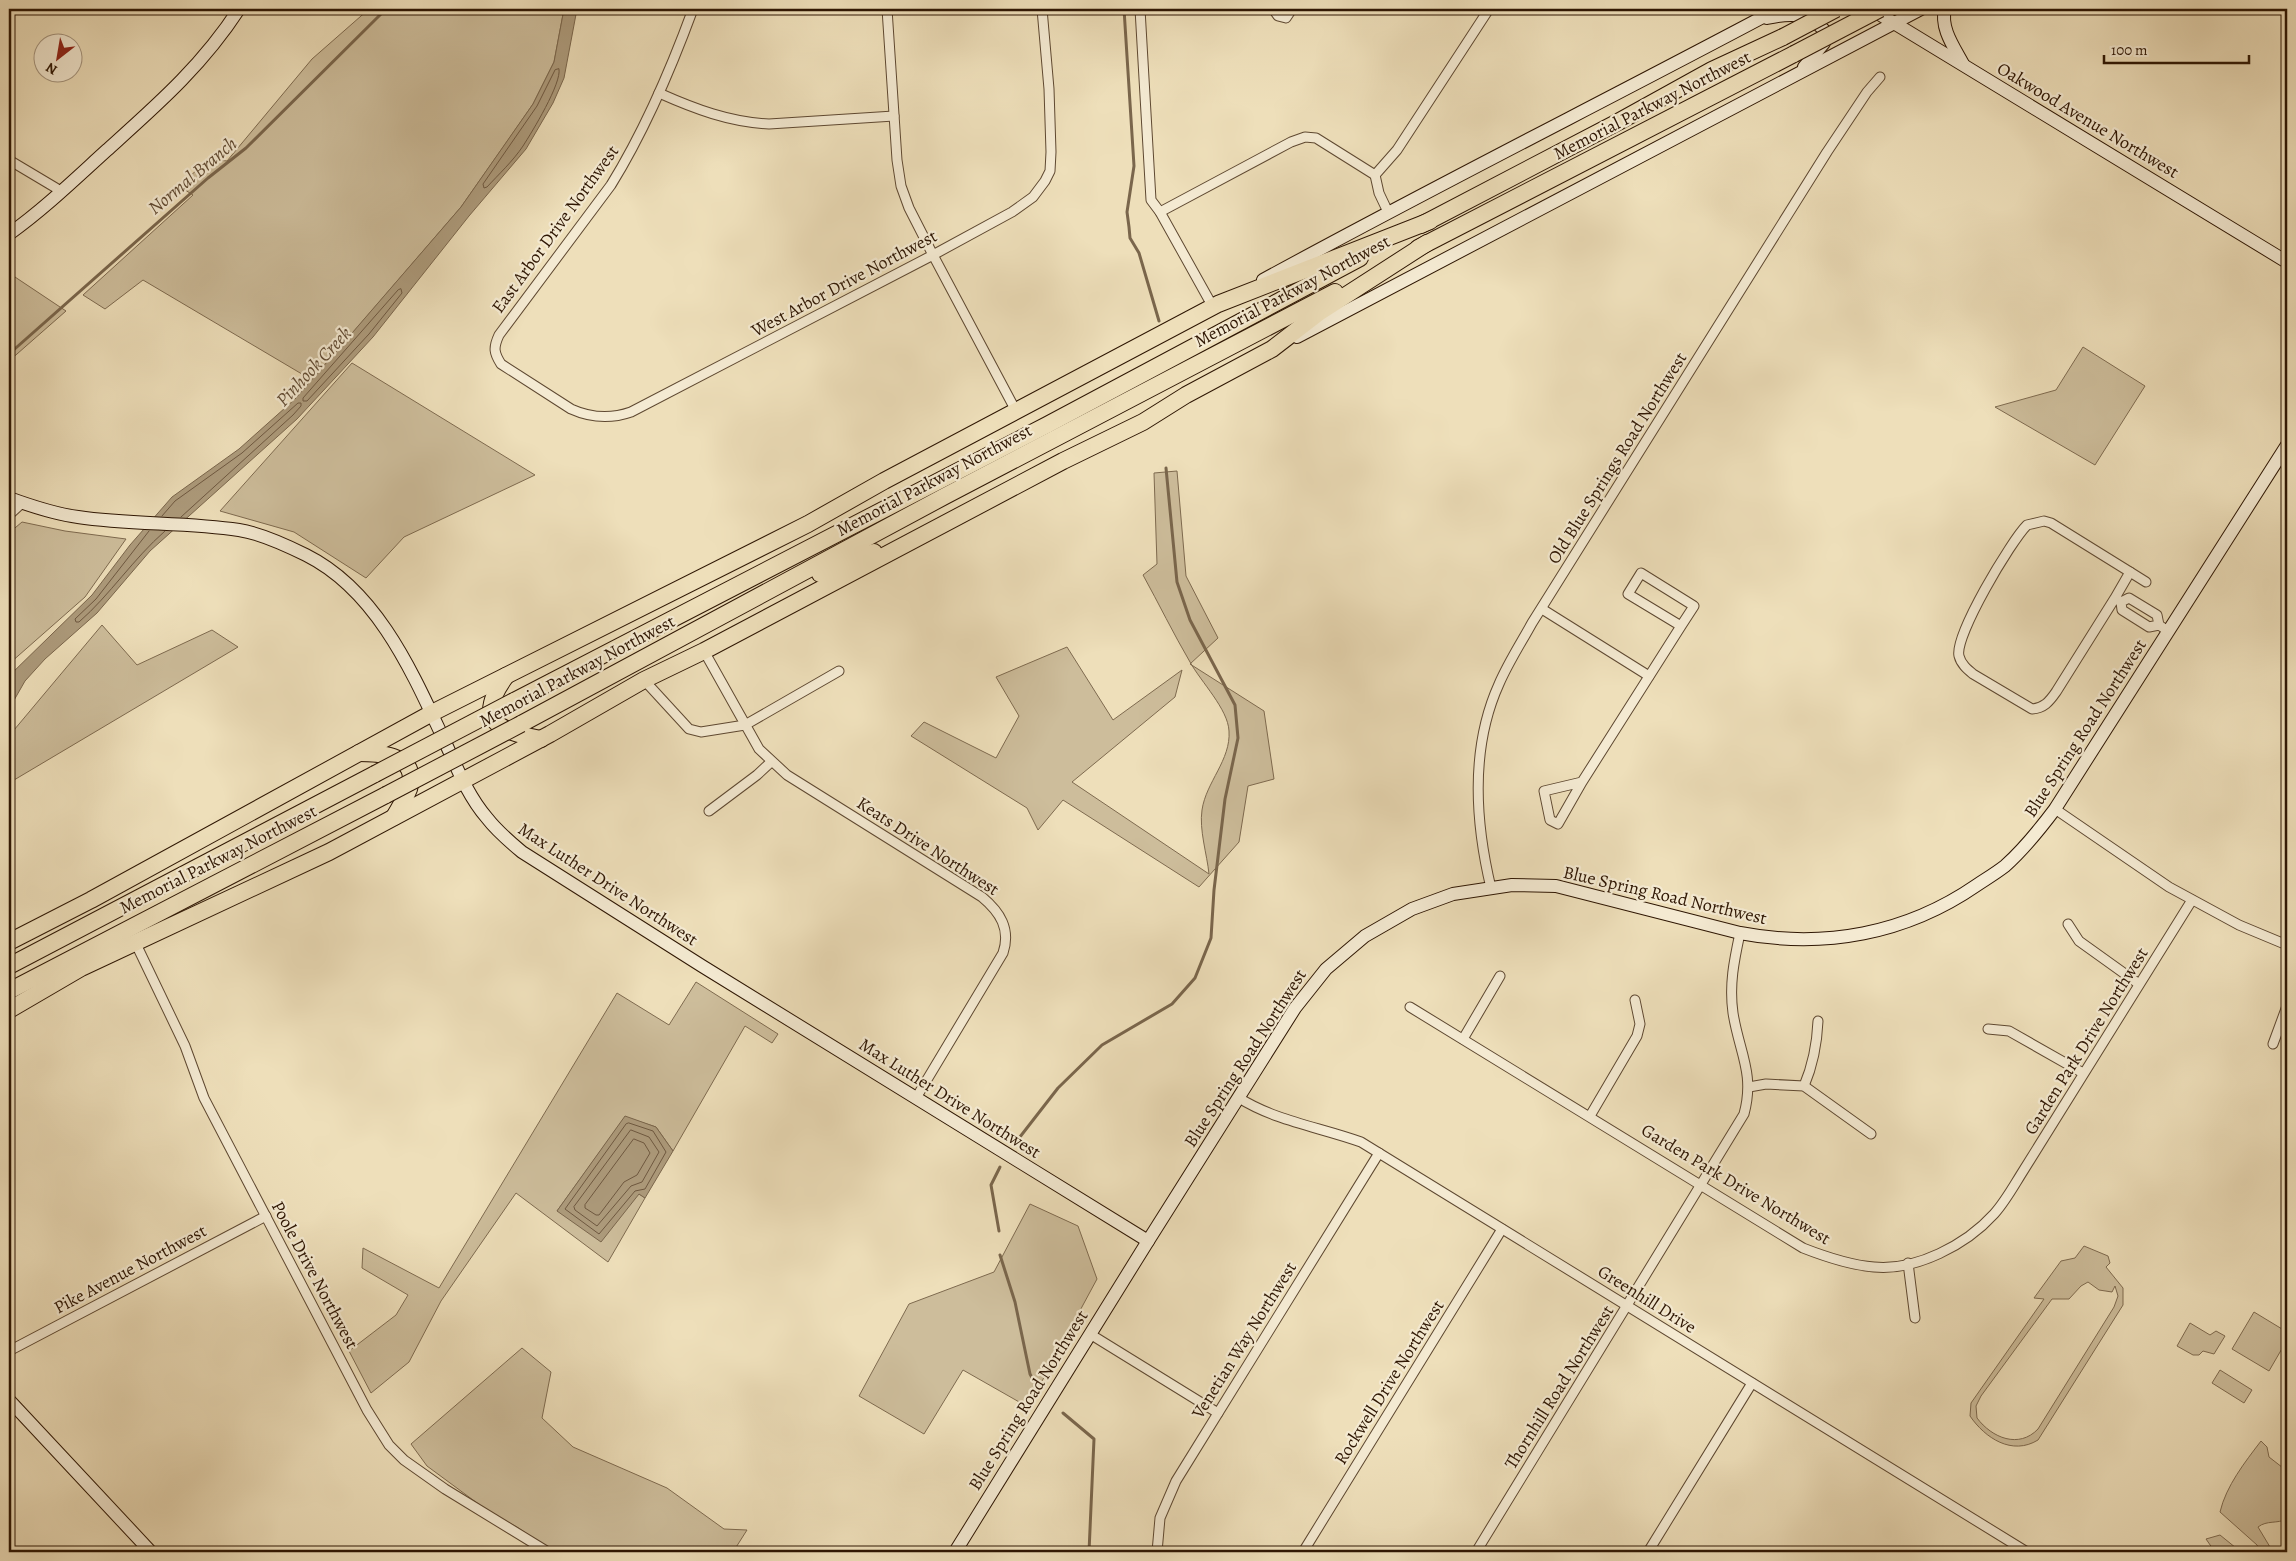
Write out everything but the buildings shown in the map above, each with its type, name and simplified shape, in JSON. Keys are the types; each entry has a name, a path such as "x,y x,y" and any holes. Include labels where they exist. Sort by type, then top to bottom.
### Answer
{"highway":[{"name":"Memorial Parkway Northwest","path":"9,966 514,701 1047,425 1618,122 1712,70 1836,9"},
{"name":"Memorial Parkway Northwest","path":"9,991 521,724 1427,243 1880,9"},
{"path":"9,942 91,900 432,713 808,524 884,481 1215,306 1430,221"},
{"path":"9,1010 81,968 136,944 214,904 329,852 541,739 644,680 704,651 1143,422 1186,395 1272,350 1320,312 1427,243"},
{"path":"775,588 802,582 890,545 920,537"},
{"path":"506,676 496,690 490,704 492,718 500,727 514,734 541,739"},
{"path":"357,753 388,754 404,763 410,773 409,788 394,817"}],"street":[{"path":"9,234 62,191 173,91 216,43 239,9"},
{"name":"East Arbor Drive Northwest","path":"498,358 494,353 499,335 611,185 640,136 678,52 693,9"},
{"path":"887,9 897,160 901,186 909,208 933,255 1016,411"},
{"name":"West Arbor Drive Northwest","path":"498,358 501,364 571,409 583,414 604,417 620,416 677,389 1012,212 1040,189 1050,171 1052,152 1049,89 1042,9"},
{"path":"1140,9 1150,200 1160,212 1215,306 1348,232 1778,9"},
{"path":"1273,9 1278,16 1286,18 1292,9"},
{"path":"1375,175 1397,150 1489,9"},
{"name":"Oakwood Avenue Northwest","path":"1871,9 2287,262"},
{"path":"1272,350 1921,9"},
{"path":"1945,9 1944,22 1948,36 1964,66"},
{"path":"1754,21 1782,15 1802,14 1817,22 1824,30 1824,43 1809,62 1794,75"},
{"name":"Old Blue Springs Road Northwest","path":"1491,888 1483,853 1478,815 1479,765 1484,726 1499,683 1542,609 1831,145 1867,92 1880,77"},
{"path":"659,93 721,118 752,123 769,124 894,116"},
{"path":"1160,212 1291,142 1305,137 1316,138 1375,175 1379,193 1388,212"},
{"path":"9,160 62,191"},
{"name":"Blue Spring Road Northwest","path":"955,1552 1148,1241 1312,984 1344,952 1387,923 1433,900 1453,894 1512,885 1556,886 1765,938 1821,940 1903,924 1954,901 2004,866 2039,831 2056,809 2164,628 2287,444"},
{"name":"Max Luther Drive Northwest","path":"9,498 77,517 241,531 293,549 327,567 353,590 385,628 432,713 463,781 486,818 522,852 702,966 1148,1241"},
{"path":"9,515 22,503"},
{"path":"2130,572 2118,600 2046,705 2032,709 1965,668 1959,656 1960,646 1979,599 2027,525 2044,521 2051,523 2130,572 2146,582"},
{"path":"1582,782 1544,791 1550,820 1558,824 1582,782 1694,606 1641,573 1628,594 1680,626"},
{"path":"2118,600 2129,598 2157,615 2164,628"},
{"path":"2118,600 2122,610 2149,627 2164,628"},
{"path":"1542,609 1649,676"},
{"name":"Keats Drive Northwest","path":"704,651 759,749 771,762 816,794 982,897 996,909 1003,920 1006,942 1003,952 916,1098"},
{"path":"644,680 689,729 701,732 745,725 839,671"},
{"path":"709,811 757,775 771,762"},
{"path":"2056,809 2192,900 2239,925 2287,945"},
{"name":"Garden Park Drive Northwest","path":"1410,1007 1803,1248 1829,1258 1875,1268 1908,1263 1937,1255 1954,1247 1993,1215 2020,1176 2192,900"},
{"path":"2068,924 2079,941 2140,984"},
{"name":"Thornhill Road Northwest","path":"1476,1552 1744,1114 1749,1086 1748,1069 1733,1013 1730,986 1740,933"},
{"name":"Poole Drive Northwest","path":"136,944 185,1046 204,1098 367,1410 389,1445 404,1460 438,1485 548,1552"},
{"path":"1463,1039 1500,976"},
{"path":"1590,1116 1637,1036 1640,1024 1635,1000"},
{"path":"2273,1044 2287,1006"},
{"path":"1804,1086 1810,1073 1817,1043 1818,1021"},
{"path":"1988,1029 2009,1031 2083,1073"},
{"path":"1749,1086 1766,1084 1804,1086 1871,1134"},
{"name":"Greenhill Drive","path":"1239,1098 1266,1113 1361,1142 1752,1383 2014,1549 2027,1552"},
{"name":"Venetian Way Northwest","path":"1157,1552 1157,1530 1166,1501 1378,1153"},
{"name":"Pike Avenue Northwest","path":"9,1351 266,1216"},
{"name":"Rockwell Drive Northwest","path":"1303,1552 1502,1229"},
{"path":"1908,1263 1915,1318"},
{"path":"1090,1334 1218,1413"},
{"path":"1648,1552 1752,1383"},
{"path":"9,1400 150,1552"}],"shaded area":[{"path":"369,9 564,9 554,62 533,104 461,207 312,380 143,280 105,309 83,295 193,195 179,186 209,159 227,161 312,59"},
{"path":"9,273 66,311 9,361"},
{"path":"2083,347 2145,386 2095,465 1995,407 2056,390"},
{"path":"352,363 535,475 404,537 366,578 294,532 220,511"},
{"path":"1177,471 1186,576 1218,638 1191,663 1143,575 1157,564 1154,473"},
{"path":"22,522 65,531 126,539 85,597 10,663 9,533"},
{"path":"102,625 137,665 212,630 238,647 9,783 9,742 14,730"},
{"path":"1067,647 1113,720 1182,670 1175,697 1072,782 1209,874 1202,834 1202,810 1208,790 1226,752 1229,742 1229,731 1219,705 1192,665 1264,711 1274,779 1248,786 1239,842 1199,887 1063,800 1038,830 1027,808 911,736 924,722 996,758 1019,716 996,677"},
{"path":"696,982 778,1034 772,1043 745,1026 673,1151 656,1127 625,1117 557,1211 639,1194 645,1198 608,1262 516,1193 441,1301 409,1362 371,1393 349,1351 396,1315 408,1295 362,1268 363,1248 439,1288 617,993 669,1025"},
{"path":"1030,1204 1078,1226 1097,1279 1028,1407 963,1370 924,1434 859,1396 909,1304 994,1272"},
{"path":"2084,1246 2108,1256 2110,1263 2106,1267 2123,1288 2123,1305 2038,1440 2019,1446 2000,1442 1983,1431 1970,1416 1971,1403 2044,1299 2034,1298 2061,1261 2075,1258","holes":["2088,1282 2099,1290 2112,1292 2115,1286 2118,1296 2114,1307 2038,1429 2023,1439 2014,1440 1998,1436 1990,1431 1977,1418 1976,1406 1981,1396 2052,1299 2069,1299 2081,1286"]},
{"path":"2254,1312 2287,1332 2287,1340 2269,1371 2232,1349"},
{"path":"2190,1323 2210,1335 2216,1331 2225,1336 2214,1354 2203,1351 2199,1355 2193,1355 2177,1346"},
{"path":"522,1348 551,1372 542,1418 573,1447 667,1488 724,1529 747,1530 733,1552 554,1552 517,1527 492,1514 427,1466 411,1444"},
{"path":"2220,1370 2252,1390 2244,1403 2212,1383"},
{"path":"2261,1441 2267,1447 2269,1457 2287,1471 2287,1519 2258,1527 2273,1552 2261,1552 2257,1545 2220,1512 2231,1484"},
{"path":"2220,1535 2241,1552 2215,1552 2206,1539"}],"water":[{"path":"564,9 577,9 564,78 553,103 526,149 469,216 373,337 297,419 150,551 97,613 45,659 25,681 9,709 9,676 92,595 130,545 172,497 239,449 295,399 461,207 533,104 554,62"},
{"path":"625,1116 656,1127 673,1151 645,1198 639,1194 601,1242 557,1211"}],"waterway":[{"name":"Normal Branch","path":"9,354 208,178 246,148 386,9"},
{"path":"1124,9 1134,166 1127,212 1130,238 1139,253 1159,321"},
{"path":"1016,1142 1058,1088 1102,1045 1172,1004 1195,978 1211,938 1214,890 1225,799 1238,738 1235,705 1190,620 1177,582 1166,468"},
{"path":"999,1231 991,1185 1000,1167"},
{"path":"1000,1255 1015,1302 1030,1374 1036,1385"},
{"path":"1063,1413 1094,1439 1089,1552"}],"water label":[{"name":"Pinhook Creek","path":"313,366"}]}
